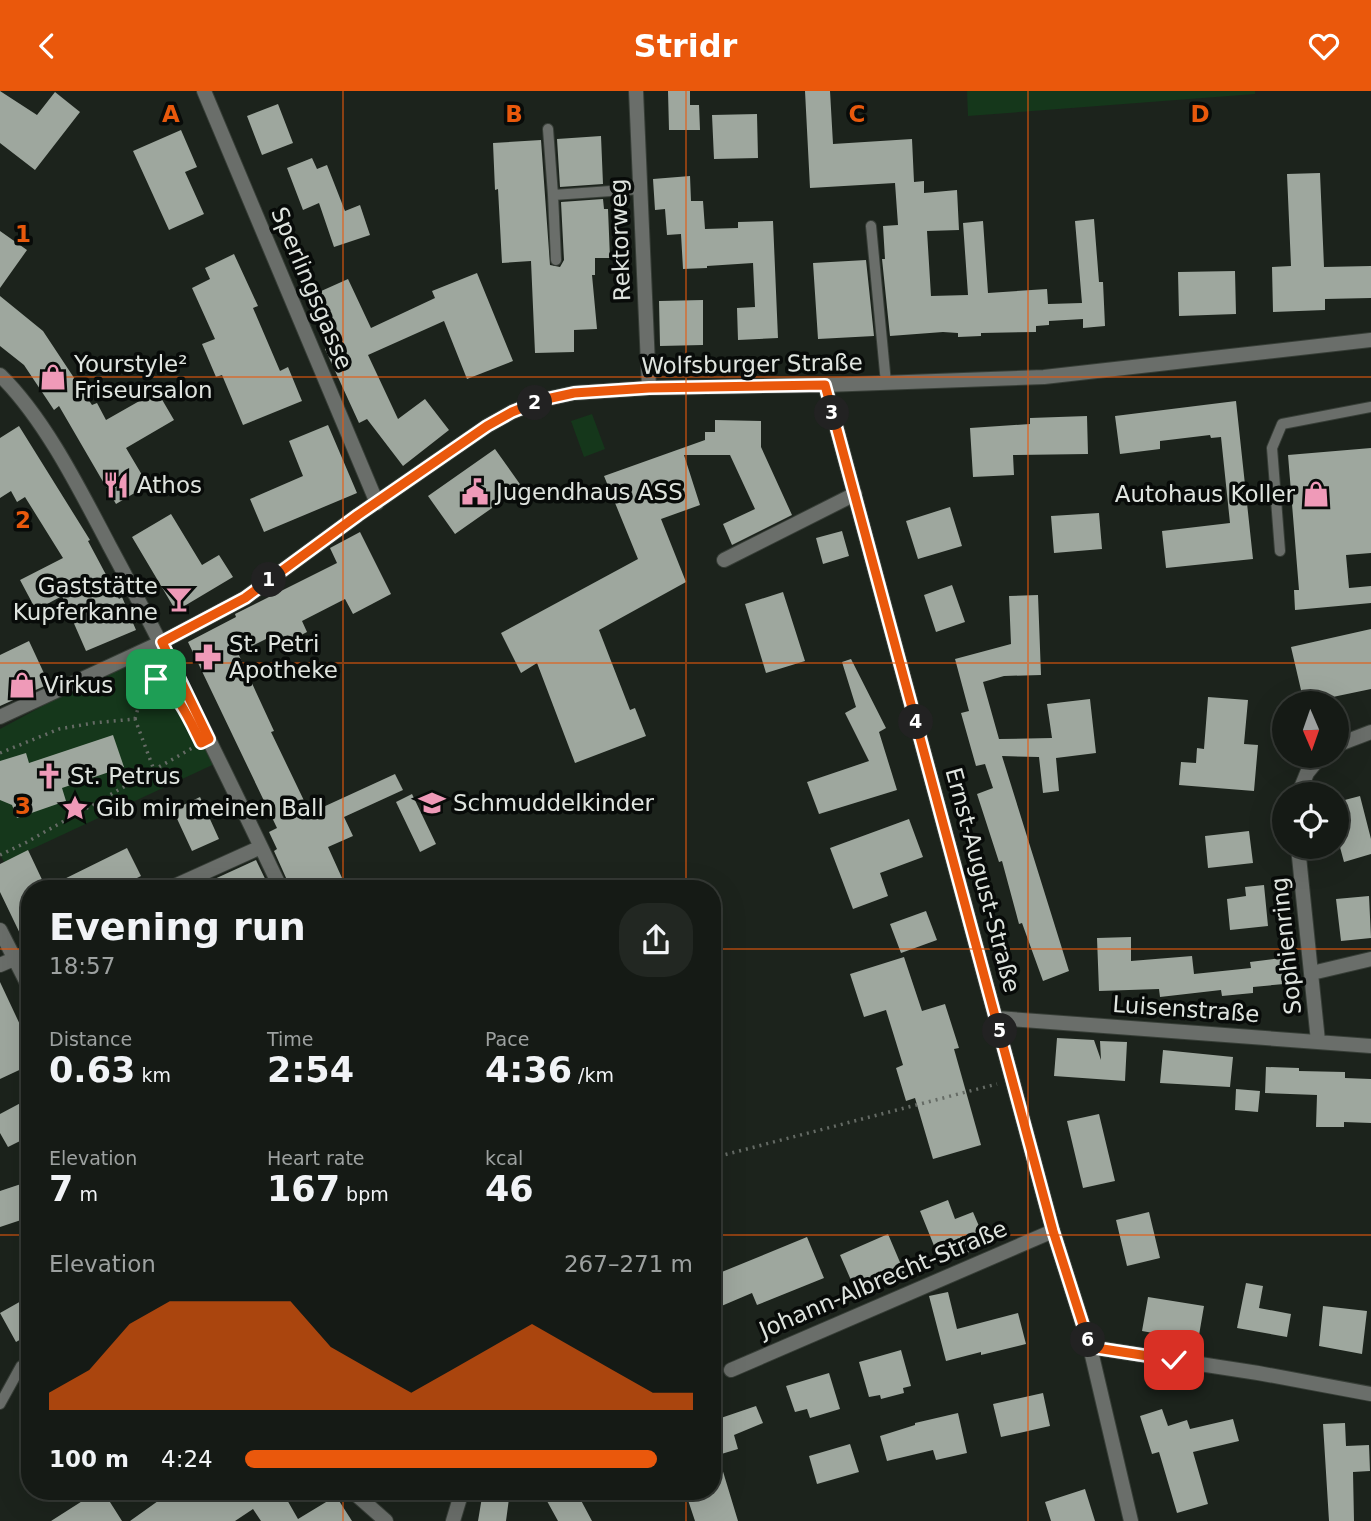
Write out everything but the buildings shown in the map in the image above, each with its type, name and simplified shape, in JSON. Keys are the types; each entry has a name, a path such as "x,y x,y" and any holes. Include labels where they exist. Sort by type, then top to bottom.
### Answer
{"street":[{"name":"Sperlingsgasse","path":"204,91 377,503"},
{"name":"Rektorweg","path":"636,91 649,388"},
{"name":"Wolfsburger Straße","path":"0,717 162,642 245,598 487,426 542,400 574,393 649,388 1044,377 1371,340"},
{"path":"0,375 42,427 90,508 162,642 277,880"},
{"name":"Ernst-August-Straße","path":"825,385 1053,1231 1090,1347 1131,1521"},
{"path":"724,559 855,494"},
{"path":"1349,740 1371,732"},
{"path":"188,880 261,847"},
{"name":"Sophienring","path":"1299,859 1318,1041"},
{"path":"0,930 21,972"},
{"path":"0,965 21,956"},
{"path":"1312,973 1371,959"},
{"name":"Luisenstraße","path":"997,1018 1371,1046"},
{"name":"Johann-Albrecht-Straße","path":"731,1370 1053,1231"},
{"path":"1090,1347 1371,1394"},
{"path":"362,1500 386,1521"},
{"path":"453,1521 459,1500"}],"lane":[{"path":"548,129 556,260"},
{"path":"553,195 640,189"},
{"path":"871,226 886,383"},
{"path":"1280,551 1272,448 1282,424 1371,407"},
{"path":"0,1404 21,1366"}],"path":[{"path":"132,672 148,672 168,687"},
{"path":"148,672 135,719 154,770"},
{"path":"0,753 59,729 135,719"},
{"path":"0,855 209,739"},
{"path":"721,1156 1013,1080"}],"green space":[{"path":"967,91 1255,91 1255,94 968,116"},
{"path":"592,414 605,449 584,457 571,421"},
{"path":"162,642 223,760 4,862 0,854 0,729"}],"place":[{"name":"Yourstyle² Friseursalon","path":"53,377"},
{"name":"Athos","path":"116,485"},
{"name":"Jugendhaus ASS","path":"475,492"},
{"name":"Autohaus Koller","path":"1316,494"},
{"name":"Gaststätte Kupferkanne","path":"179,599"},
{"name":"St. Petri Apotheke","path":"208,657"},
{"name":"Virkus","path":"22,685"},
{"name":"St. Petrus","path":"49,776"},
{"name":"Schmuddelkinder","path":"432,803"},
{"name":"Gib mir meinen Ball","path":"75,808"}],"route":[{"path":"156,679 179,699 201,743 209,739 162,642 245,598 358,515 487,426 512,412 542,400 574,393 649,388 825,385 1053,1231 1090,1347 1174,1360"}]}
